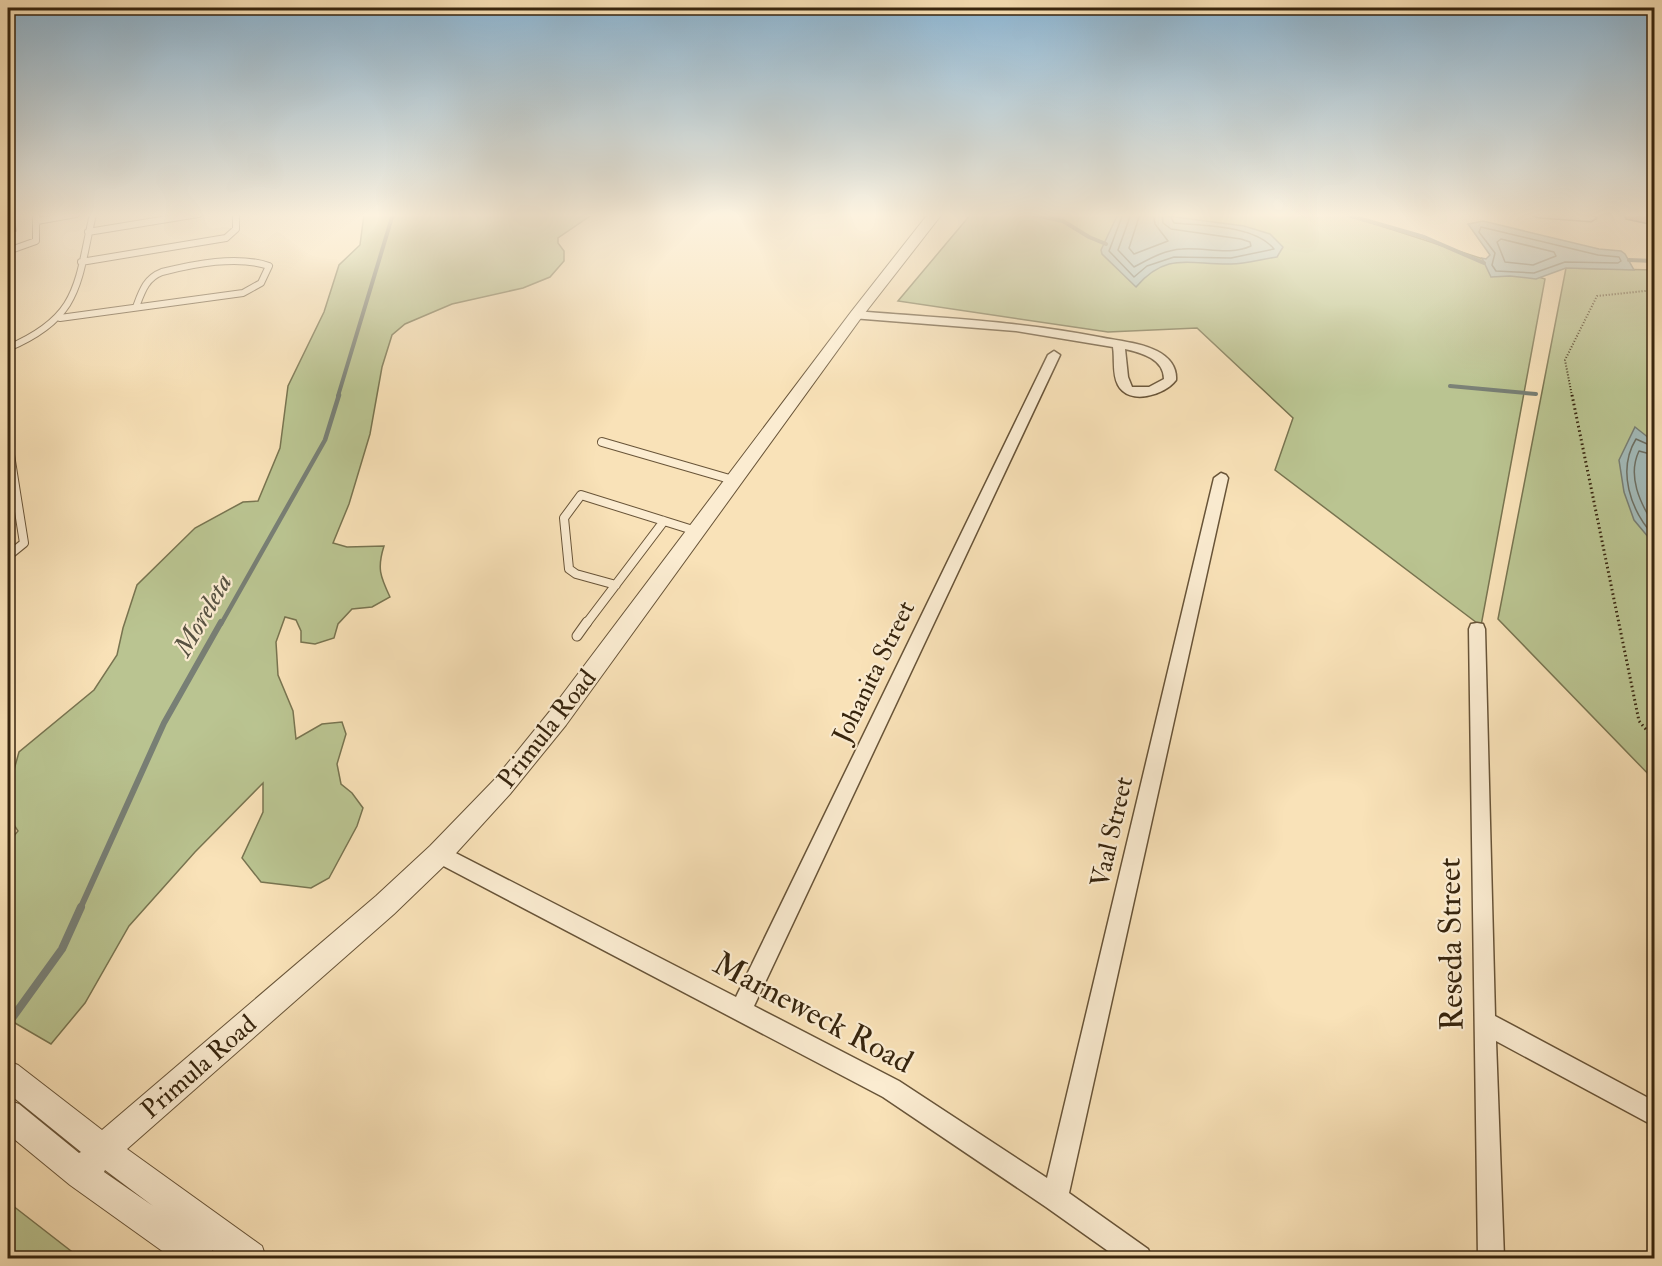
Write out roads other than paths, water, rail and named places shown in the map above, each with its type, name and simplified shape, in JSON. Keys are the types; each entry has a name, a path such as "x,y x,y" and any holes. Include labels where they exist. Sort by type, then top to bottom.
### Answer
{"street":[{"name":"Primula Road","path":"81,1174 103,1150 385,905 439,854 528,756 889,273"},
{"path":"856,315 1052,333 1118,344 1140,349 1159,358 1169,368 1170,380 1154,391 1132,392 1125,388 1122,384 1118,344"},
{"name":"Johanita Street","path":"741,1010 1054,355"},
{"name":"Vaal Street","path":"1055,1198 1221,478"},
{"name":"Reseda Street","path":"1477,629 1491,1258"},
{"name":"Marneweck Road","path":"439,854 891,1089 1055,1198 1139,1258"},
{"path":"1484,1022 1654,1114"},
{"path":"8,1075 103,1150 250,1258"},
{"path":"8,1115 81,1174 200,1258"}],"lane":[{"path":"8,348 35,337 60,318 73,295 78,273"},
{"path":"136,307 147,281 158,273"},
{"path":"60,318 243,293 261,284 267,278 268,273"},
{"path":"602,441 734,480"},
{"path":"8,442 24,543 8,556"},
{"path":"616,585 570,571 564,518 584,494 696,531"},
{"path":"577,636 664,521"}],"water":[{"path":"1122,273 1151,273 1147,276 1136,287"},
{"path":"1489,273 1552,273 1536,279 1510,276 1491,277"},
{"path":"1635,427 1654,442 1654,544 1634,520 1624,492 1619,460"}],"waterway":[{"name":"Moreleta","path":"338,396 375,273"},
{"path":"1450,386 1536,394"},
{"name":"Moreleta","path":"221,624 325,440 339,395"},
{"name":"Moreleta","path":"80,909 164,723 221,622"},
{"name":"Moreleta","path":"10,1021 62,949 81,907"}]}
